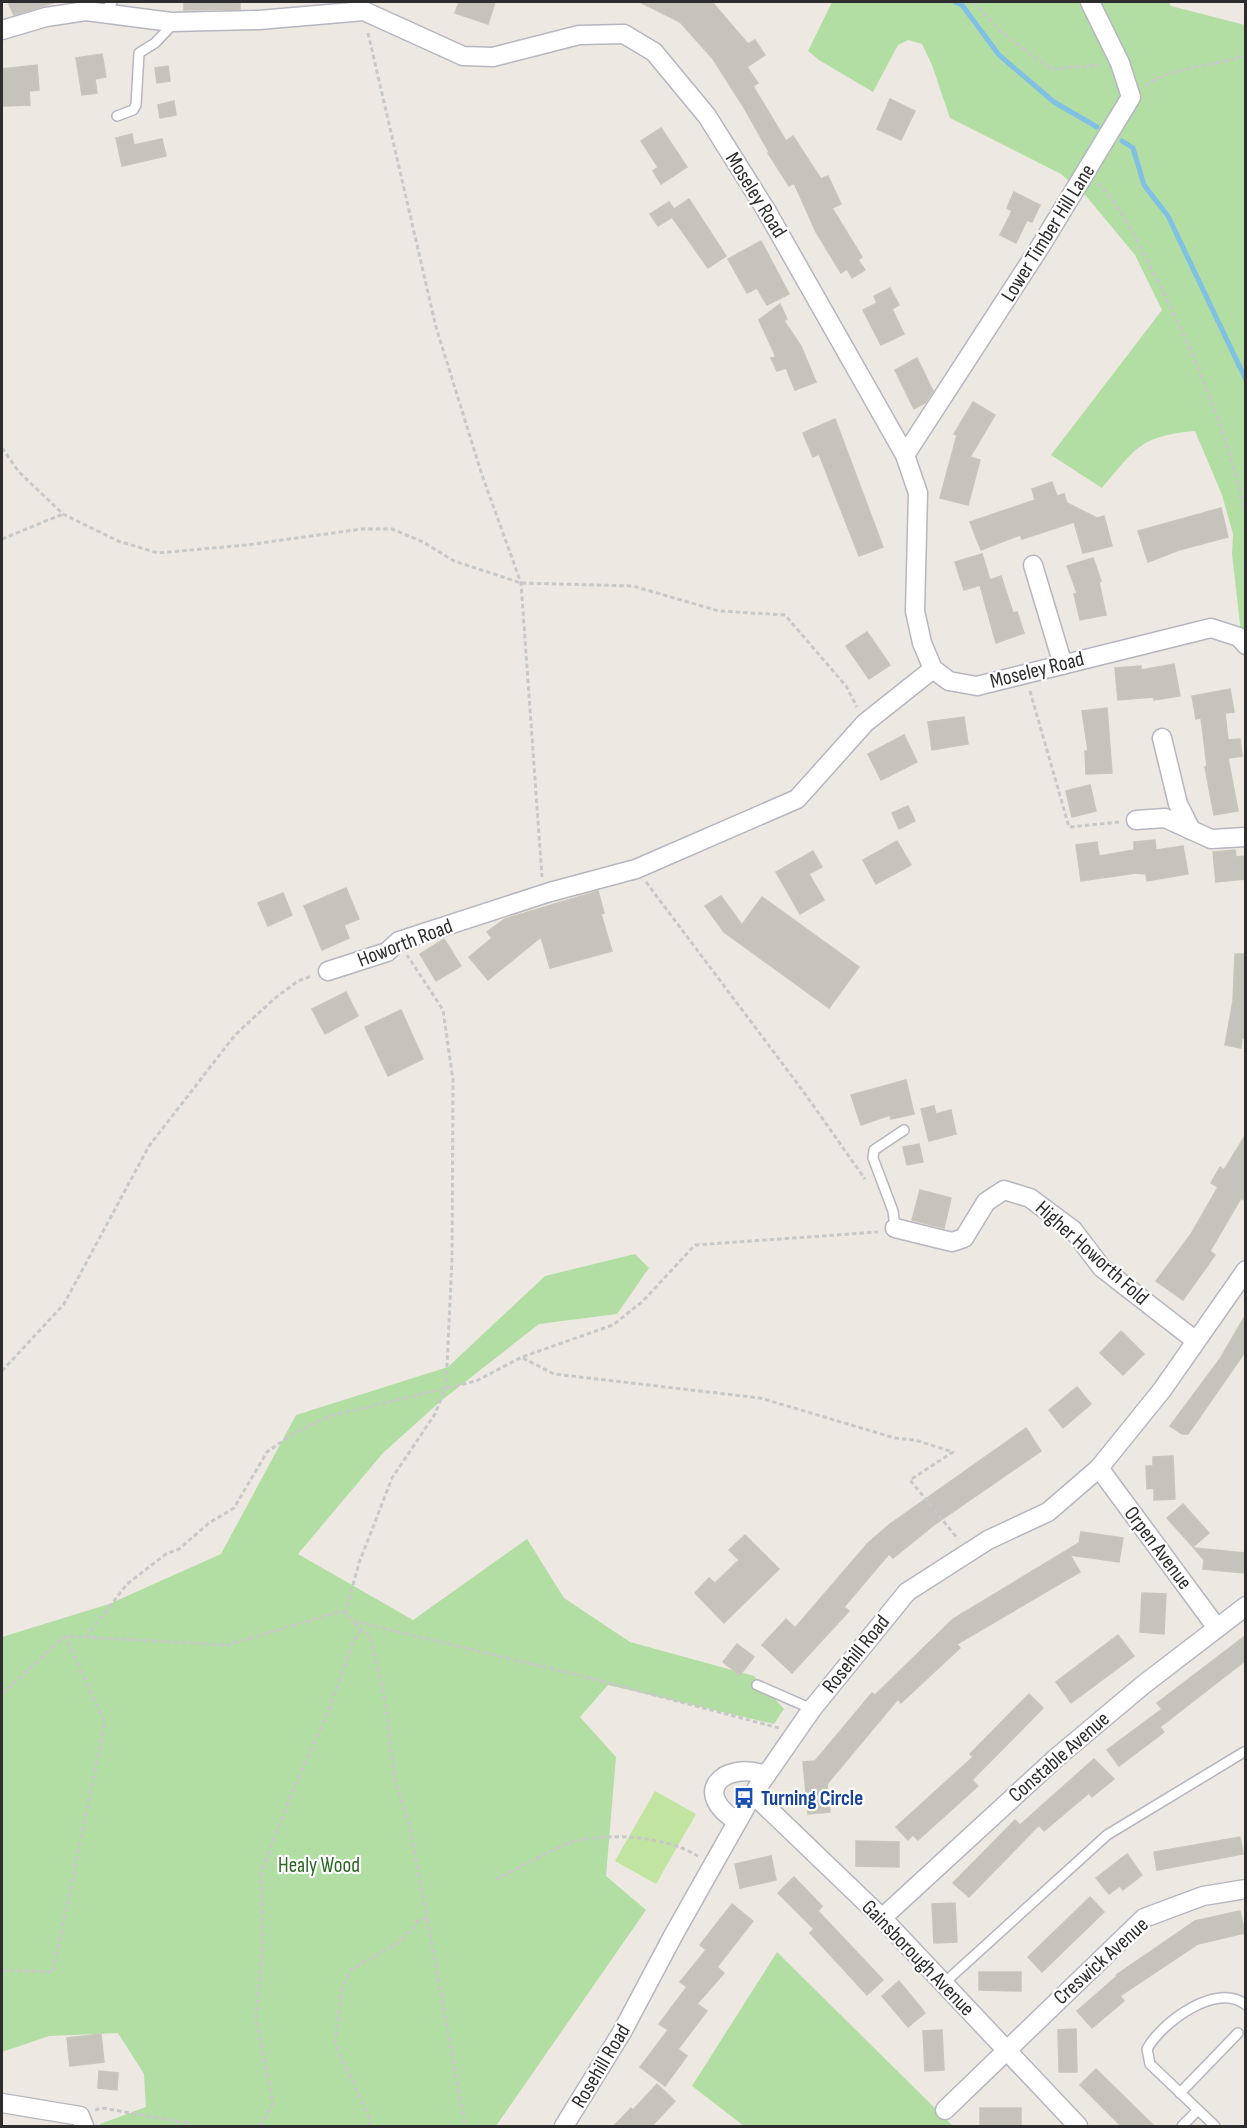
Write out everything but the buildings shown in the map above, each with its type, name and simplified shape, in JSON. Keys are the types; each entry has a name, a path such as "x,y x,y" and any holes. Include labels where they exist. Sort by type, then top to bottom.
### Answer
{"street":[{"path":"1090,2 1120,63 1131,97"},
{"name":"Moseley Road","path":"2,30 56,16 108,7 176,22 259,20 364,6 463,56 493,57 579,35 624,34 654,52 707,116 766,210 905,455 918,493 915,611 922,643 933,669 950,681 977,686 1211,627 1239,637 1245,645"},
{"name":"Lower Timber Hill Lane","path":"905,455 1086,172 1131,97"},
{"path":"1033,565 1063,665"},
{"name":"Howorth Road","path":"328,971 387,952 399,941 543,894 636,869 797,799 865,723 933,669"},
{"path":"1162,738 1178,804 1191,830"},
{"path":"1136,820 1165,818 1211,839 1245,837"},
{"name":"Higher Howorth Fold","path":"895,1228 952,1242 964,1238 986,1202 1004,1190 1030,1198 1073,1230 1102,1268 1196,1341"},
{"name":"Rosehill Road","path":"564,2127 622,2032 753,1794 812,1709 907,1592 988,1540 1048,1512 1099,1468 1162,1389 1245,1270"},
{"name":"Orpen Avenue","path":"1099,1468 1217,1628"},
{"name":"Constable Avenue","path":"882,1918 1056,1758 1245,1606"},
{"path":"737,1821 724,1813 715,1802 715,1788 722,1778 732,1772 748,1769 766,1775"},
{"name":"Gainsborough Avenue","path":"753,1794 882,1918 1078,2127"},
{"name":"Creswick Avenue","path":"945,2110 1144,1918 1203,1896 1245,1889"},
{"path":"2,2103 82,2121"}],"lane":[{"path":"117,116 133,110 136,105 139,53 154,43 176,22"},
{"path":"895,1228 893,1211 873,1158 874,1150 904,1130"},
{"path":"757,1685 812,1709"},
{"path":"943,1984 1107,1835 1244,1752"},
{"path":"1215,2127 1150,2064 1148,2049 1159,2032 1192,2007 1204,2002 1230,1998 1245,2005"},
{"path":"1180,2093 1238,2033"},
{"path":"1182,2127 1198,2110"}],"path":[{"path":"973,2 1000,32 1051,69 1120,63"},
{"path":"364,6 394,154 436,327 482,475 521,583 543,894"},
{"path":"1131,97 1157,77 1224,63 1245,55"},
{"path":"1086,172 1101,187 1129,227 1172,308 1214,401 1245,516"},
{"path":"2,448 19,472 63,514 118,541 158,553 246,545 362,529 392,529 423,542 454,561 521,583 633,585 719,611 785,615 846,686 865,723"},
{"path":"2,539 63,514"},
{"path":"1025,674 1069,827 1136,820"},
{"path":"636,869 803,1091 867,1182"},
{"path":"345,1614 359,1563 392,1478 435,1414 446,1387 452,1259 453,1080 443,1010 399,941"},
{"path":"2,1371 64,1304 149,1146 235,1035 298,981 328,971"},
{"path":"86,1637 127,1584 166,1554 179,1549 208,1523 234,1508 267,1452 294,1433 330,1416 476,1380 522,1358 613,1325 643,1301 694,1245 867,1235 895,1228"},
{"path":"522,1358 554,1374 760,1398 895,1438 915,1440 953,1452 910,1480 969,1552"},
{"path":"2,1694 65,1636 227,1645 340,1611 370,1636 384,1695 395,1781 410,1824 465,2127"},
{"path":"353,1621 582,1676 795,1733"},
{"path":"260,2127 273,2103 256,2019 263,1943 261,1872 295,1785 327,1715 353,1642 359,1632 363,1631"},
{"path":"2,1970 53,1972 105,1723 65,1636"},
{"path":"496,1879 578,1840 626,1837 683,1847 713,1864"},
{"path":"369,2127 370,2120 335,2043 342,1986 352,1969 401,1941 419,1920 427,1917"},
{"path":"82,2121 102,2108 188,2123 192,2127"}],"green space":[{"path":"832,2 1169,2 1171,6 1245,25 1245,636 1241,633 1232,554 1233,534 1222,495 1195,431 1162,436 1141,446 1102,488 1051,455 1162,310 1135,255 1086,196 1061,174 950,118 932,65 922,44 908,40 898,45 873,92 808,51"},
{"name":"Healy Wood","path":"635,1254 649,1268 617,1314 539,1324 442,1400 383,1453 298,1554 413,1620 527,1539 564,1598 630,1642 754,1676 784,1709 774,1724 608,1685 580,1717 616,1757 606,1876 646,1910 496,2126 100,2126 100,2124 146,2107 144,2074 118,2033 49,2036 2,2052 2,1637 109,1604 221,1554 296,1415 448,1367 545,1276"},
{"path":"655,1791 696,1814 656,1884 615,1861"},
{"path":"777,1952 953,2126 744,2126 692,2086"}],"waterway":[{"path":"955,2 962,5 999,55 1054,102 1097,127"},
{"path":"1122,141 1133,148 1144,185 1168,216 1246,380"}],"place":[{"name":"Turning Circle","path":"744,1798"}]}
